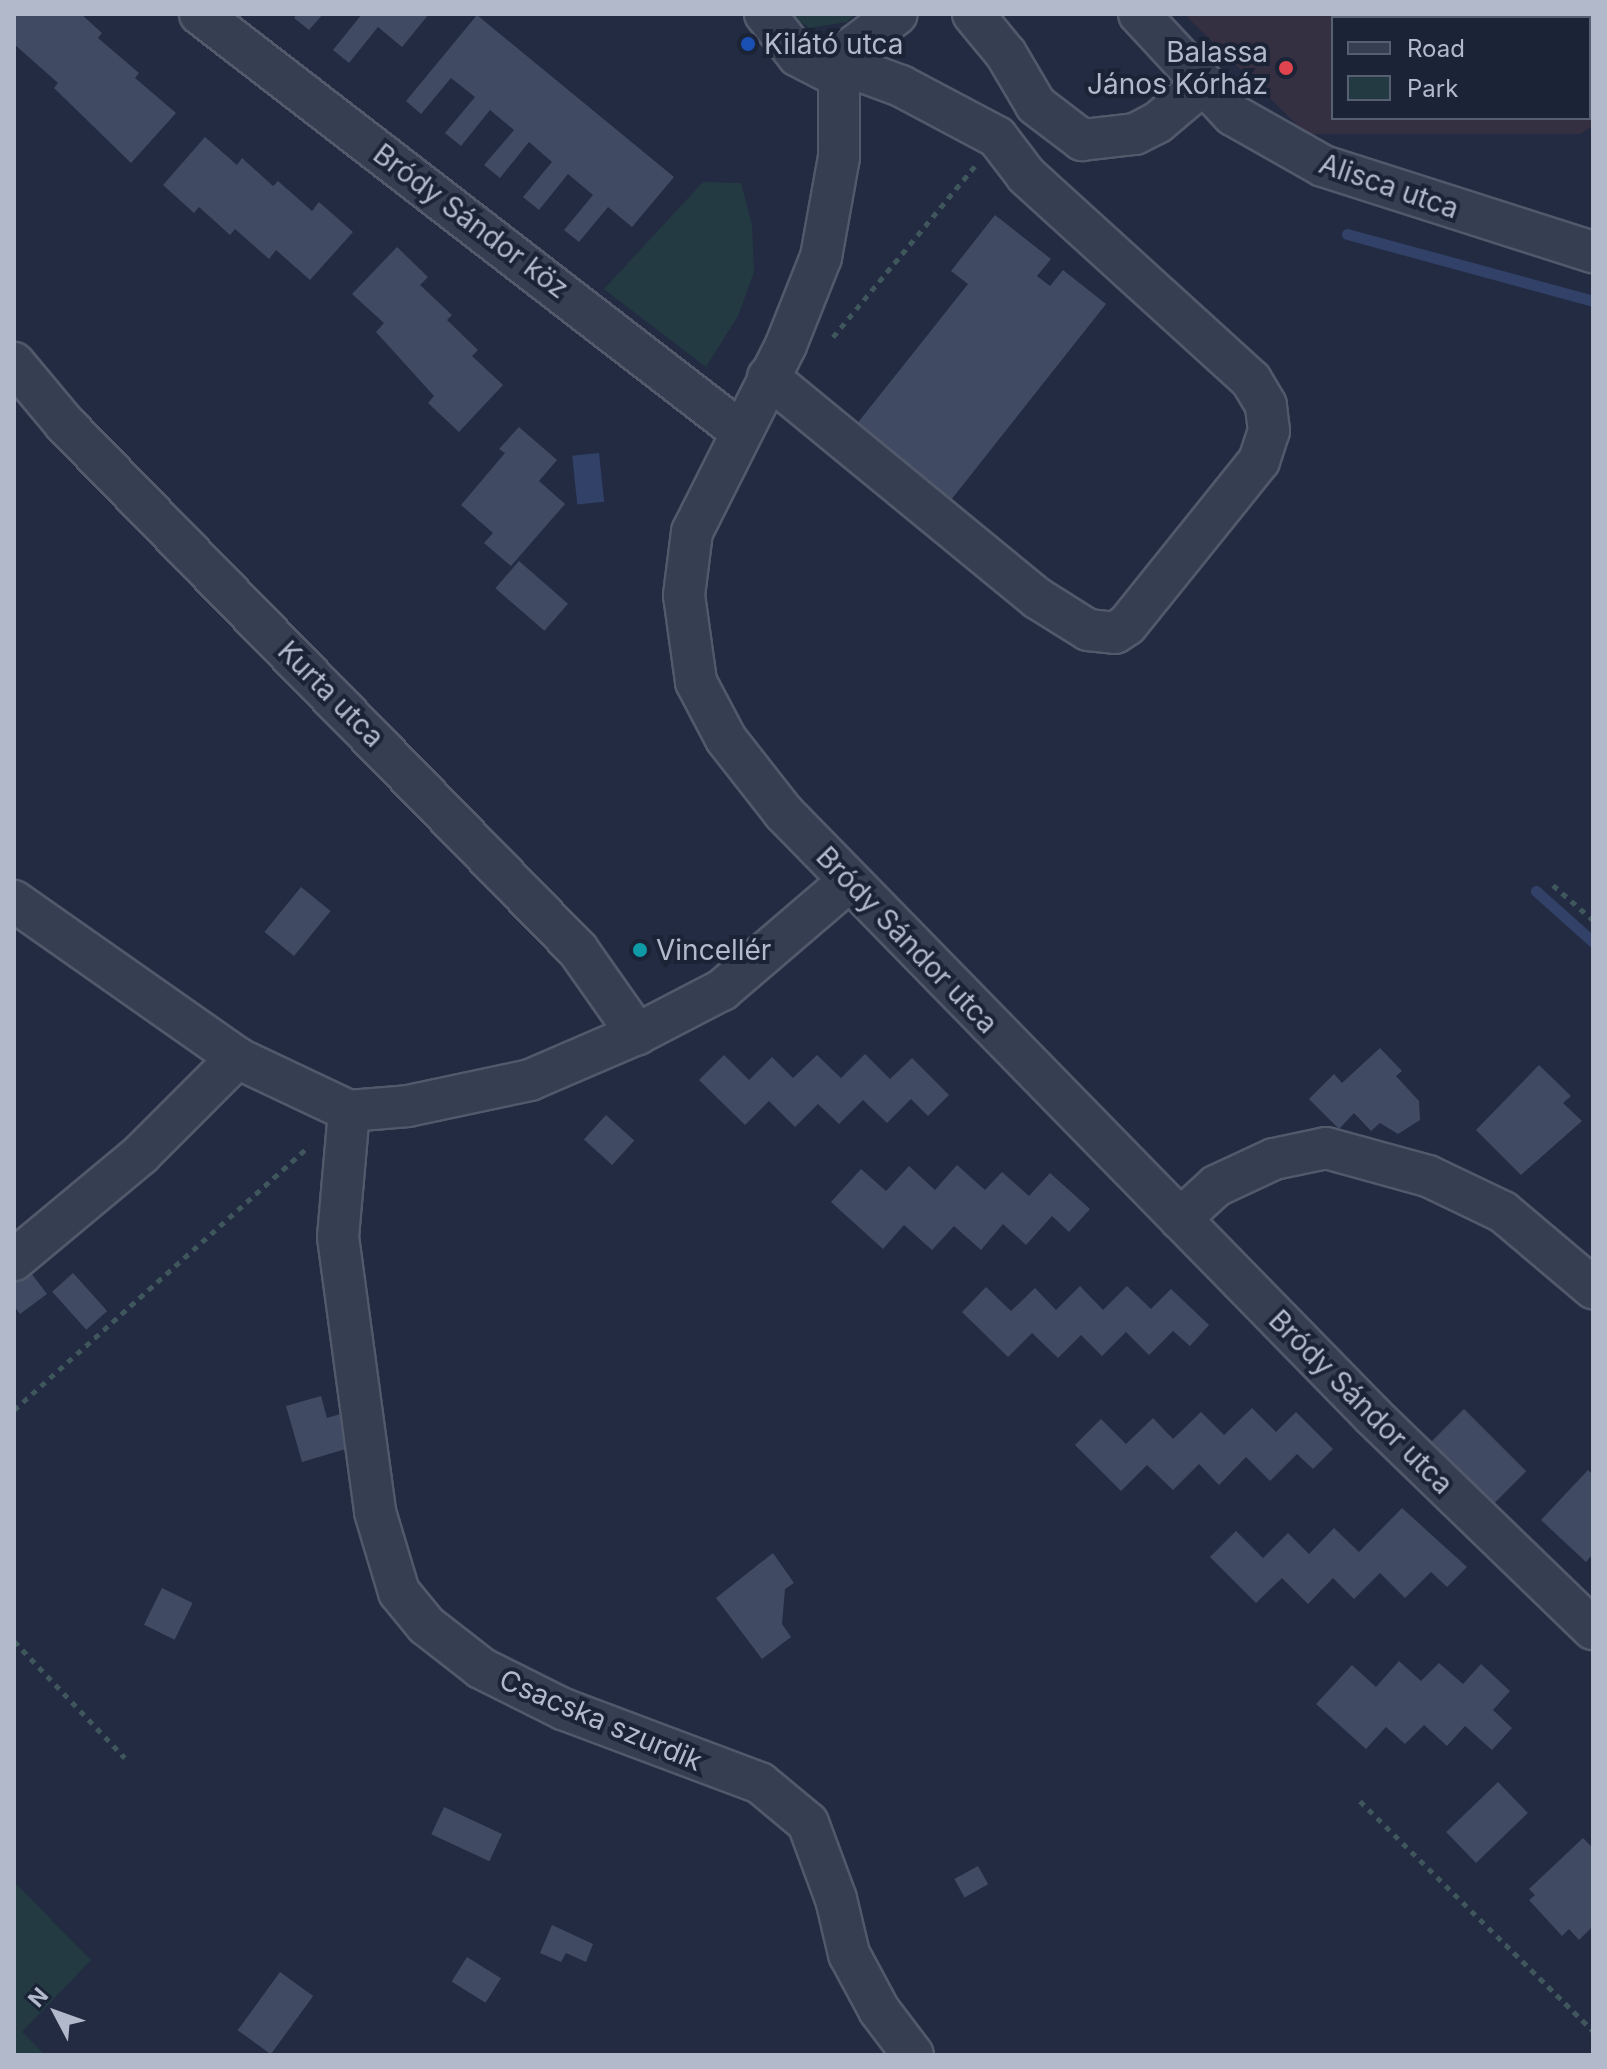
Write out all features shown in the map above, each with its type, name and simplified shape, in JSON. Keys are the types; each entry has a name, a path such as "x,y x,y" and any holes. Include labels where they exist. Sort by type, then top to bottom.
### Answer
{"street":[{"name":"Bródy Sándor köz","path":"200,14 740,431"},
{"path":"765,14 798,56 901,86 997,137 1026,175 1251,380 1266,405 1269,431 1259,461 1127,625 1115,633 1088,630 1037,598 768,377"},
{"path":"841,71 852,48 897,14"},
{"path":"973,14 1006,54 1036,105 1082,140 1135,134 1157,123 1201,86"},
{"name":"Alisca utca","path":"1139,14 1176,48 1201,86 1233,115 1323,166 1593,252"},
{"name":"Bródy Sándor utca","path":"841,71 839,157 821,257 768,377 692,532 684,595 696,682 726,739 784,813 1180,1219 1593,1629"},
{"name":"Kurta utca","path":"14,363 65,424 578,950 637,1034"},
{"path":"14,901 237,1058 349,1111 408,1106 530,1080 637,1034 722,990 849,881"},
{"path":"14,1260 141,1154 237,1058"},
{"name":"Csacska szurdik","path":"349,1111 338,1237 373,1497 399,1592 426,1625 481,1668 563,1709 760,1783 808,1823 836,1899 849,1954 879,2010 913,2055"},
{"path":"1180,1219 1216,1186 1274,1159 1326,1148 1428,1176 1503,1212 1593,1288"}],"path":[{"path":"827,344 997,137"},
{"path":"1553,885 1593,920"},
{"path":"14,1410 349,1111"},
{"path":"14,1641 125,1758"},
{"path":"1360,1801 1593,2031"}],"shaded area":[{"name":"Balassa János Kórház","path":"1184,14 1593,14 1593,126 1580,134 1306,134"}],"green space":[{"path":"789,14 855,14 847,22 809,28"},
{"path":"703,182 741,183 752,225 754,272 738,316 706,367 604,289"},
{"path":"14,1882 91,1960 22,2032 45,2055 14,2055"}],"water":[{"path":"599,453 604,502 577,505 572,456"}],"building":[{"path":"14,14 81,14 102,33 98,38 139,73 135,78 176,113 131,163 54,88 58,83 14,44"},
{"path":"297,14 323,14 309,30 294,18"},
{"path":"362,14 429,14 402,47 378,27 349,63 333,50"},
{"path":"477,15 674,177 632,227 608,207 579,242 564,230 593,195 568,174 539,210 523,197 552,162 529,142 500,178 484,165 514,130 490,110 461,146 445,133 475,97 451,78 421,114 406,101"},
{"path":"205,137 237,165 242,158 273,186 278,181 312,211 319,202 353,232 310,280 276,250 269,259 235,229 230,235 199,207 194,213 163,185"},
{"path":"995,215 1051,259 1037,276 1050,286 1063,270 1106,304 951,500 856,425 968,284 951,271"},
{"path":"397,247 428,277 420,285 452,315 447,320 478,350 472,356 503,385 459,432 428,403 434,396 376,332 384,323 352,294"},
{"path":"519,427 557,460 539,481 565,504 511,566 484,543 493,533 461,505 505,453 499,449"},
{"path":"519,561 568,604 544,631 495,588"},
{"path":"301,887 331,911 294,956 264,932"},
{"path":"1380,1048 1402,1071 1396,1076 1419,1101 1420,1120 1398,1134 1380,1123 1371,1131 1354,1113 1339,1129 1309,1099 1334,1074 1342,1083"},
{"path":"865,1054 890,1079 912,1058 949,1095 928,1116 911,1099 887,1123 863,1100 839,1124 818,1104 795,1127 769,1101 745,1125 699,1080 724,1055 749,1080 772,1057 793,1078 817,1055 841,1078"},
{"path":"1539,1065 1571,1096 1563,1103 1582,1121 1521,1175 1476,1130"},
{"path":"606,1115 634,1140 612,1165 584,1140"},
{"path":"957,1165 985,1190 1002,1172 1029,1196 1050,1173 1090,1209 1069,1232 1052,1216 1026,1245 1003,1224 981,1250 954,1226 932,1250 904,1225 883,1249 831,1202 861,1169 886,1191 909,1166 935,1190"},
{"path":"28,1269 47,1294 20,1314 14,1306 14,1280"},
{"path":"73,1273 107,1311 86,1330 52,1292"},
{"path":"1080,1286 1103,1310 1127,1286 1151,1309 1171,1289 1209,1325 1190,1346 1173,1331 1149,1355 1126,1332 1102,1356 1081,1335 1058,1358 1032,1333 1008,1357 962,1312 986,1287 1011,1311 1035,1288 1056,1310"},
{"path":"321,1396 327,1418 347,1412 356,1446 302,1462 286,1406"},
{"path":"1252,1408 1276,1432 1296,1412 1333,1449 1313,1469 1297,1454 1270,1481 1246,1457 1219,1485 1199,1464 1173,1490 1147,1465 1121,1491 1075,1445 1101,1419 1126,1444 1153,1418 1173,1439 1201,1412 1224,1435"},
{"path":"1464,1409 1526,1471 1492,1505 1430,1443"},
{"path":"1588,1470 1593,1475 1593,1554 1586,1562 1541,1520"},
{"path":"1402,1508 1467,1567 1447,1587 1431,1572 1405,1598 1380,1573 1354,1599 1333,1578 1308,1604 1282,1578 1256,1603 1210,1557 1236,1531 1263,1558 1288,1533 1309,1554 1334,1528 1359,1552"},
{"path":"773,1553 794,1583 785,1589 782,1624 791,1637 762,1659 716,1598"},
{"path":"162,1588 193,1603 175,1640 144,1625"},
{"path":"1399,1661 1421,1681 1439,1663 1463,1684 1481,1664 1510,1691 1493,1710 1512,1728 1492,1750 1465,1726 1447,1746 1424,1725 1405,1744 1386,1727 1366,1749 1316,1704 1352,1665 1376,1687"},
{"path":"1498,1782 1528,1813 1476,1863 1446,1832"},
{"path":"444,1807 502,1834 489,1861 431,1834"},
{"path":"1583,1838 1593,1848 1593,1926 1579,1940 1569,1929 1562,1936 1529,1900 1535,1895 1529,1889"},
{"path":"978,1866 988,1884 965,1897 954,1879"},
{"path":"552,1925 593,1944 586,1962 566,1953 561,1962 540,1953"},
{"path":"467,1957 501,1978 486,2003 452,1982"},
{"path":"280,1972 313,1996 271,2054 238,2030"}],"waterway":[{"path":"1347,234 1593,301"},
{"path":"1536,891 1593,942"}],"place":[{"name":"Kilátó utca","path":"748,44"},
{"name":"Balassa János Kórház","path":"1286,68"},
{"name":"Vincellér","path":"640,950"}]}
